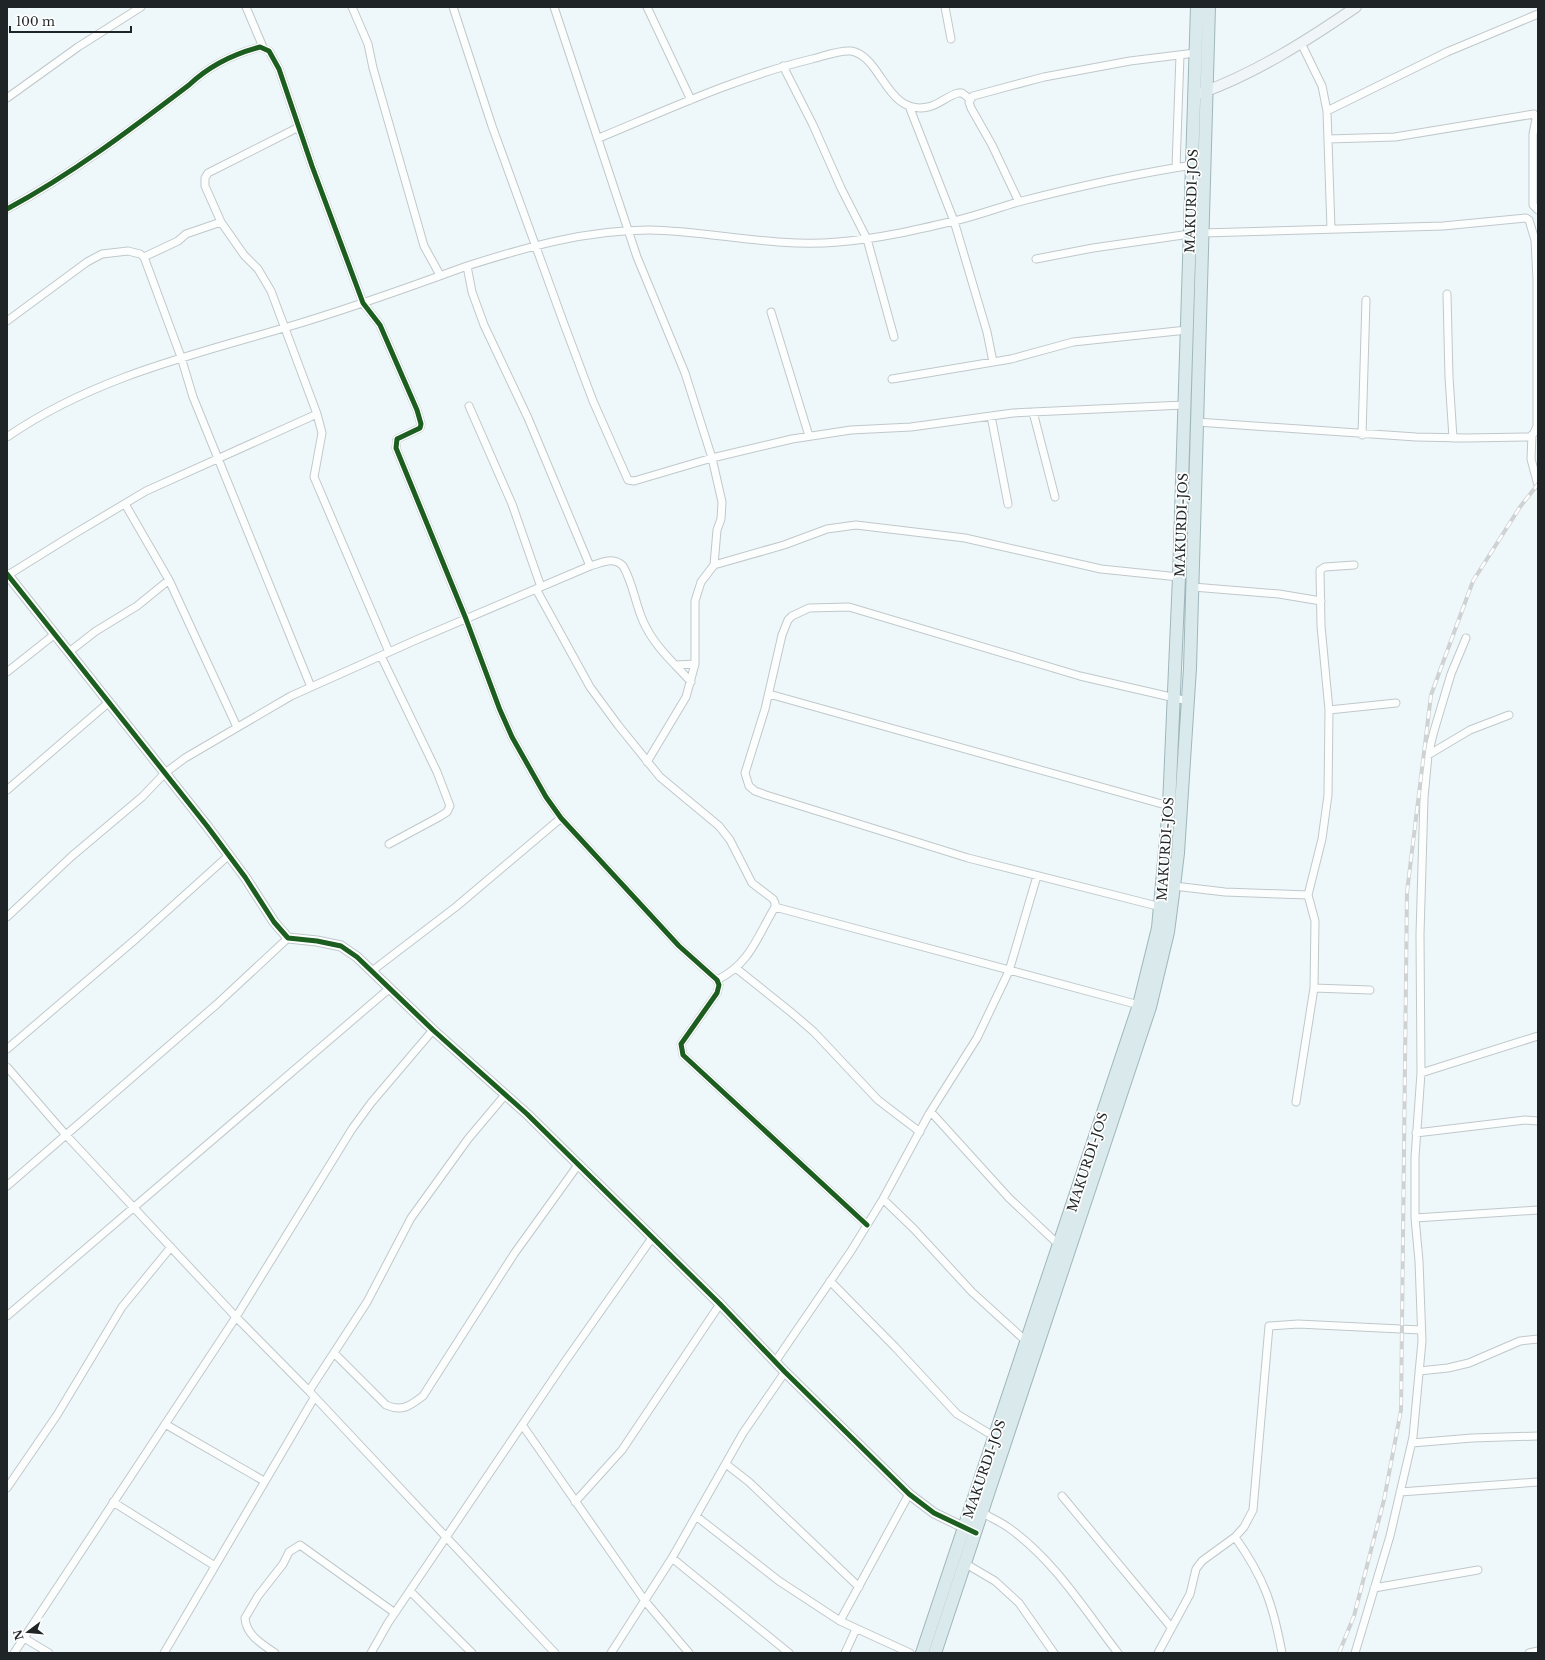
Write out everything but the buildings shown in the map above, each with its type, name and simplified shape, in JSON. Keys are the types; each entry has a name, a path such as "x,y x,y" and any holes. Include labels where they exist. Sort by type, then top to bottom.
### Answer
{"highway":[{"name":"MAKURDI-JOS","path":"922,1653 1139,1005 1156,936 1161,907 1169,806 1179,577 1197,7"},
{"name":"MAKURDI-JOS","path":"935,1653 983,1513 1150,1007 1168,932 1178,853 1188,701 1193,588 1208,7"}],"main road":[{"path":"1194,96 1228,82 1301,44 1356,7"}],"street":[{"path":"7,98 78,47 141,7"},
{"path":"246,7 262,47 269,51 275,61 363,303 380,326 417,410 421,424 420,428 397,439 396,445 512,737 546,797 560,818 679,946 717,980 719,985 717,992 681,1044 683,1055 867,1225"},
{"path":"352,7 371,53 373,68 424,246 440,275"},
{"path":"454,7 495,133 564,324 593,401 628,480 634,482 712,458 808,436 851,430 911,427 1033,412 1184,405"},
{"path":"554,7 599,138 637,257 685,373 712,458 722,502 721,519 717,530 714,565 701,582 695,600 694,664 686,697 647,762"},
{"path":"647,7 691,100"},
{"path":"945,7 951,39"},
{"path":"1327,111 1447,52 1538,14"},
{"path":"1301,44 1322,86 1327,111 1331,229"},
{"path":"7,209 38,192 107,147 189,85 201,73 219,62 262,47"},
{"path":"599,138 755,74 850,51 857,53 871,64 900,101 909,106 927,107 958,93 962,93 970,99 971,108 992,145 1018,202"},
{"path":"970,99 975,95 1044,77 1130,61 1195,53"},
{"path":"1176,167 1180,102 1180,55"},
{"path":"783,66 867,239 894,337"},
{"path":"1180,102 1194,96"},
{"path":"909,106 954,221 987,332 993,362"},
{"path":"1328,138 1395,137 1534,114 1536,119 1533,134 1535,156 1533,205 1538,210"},
{"path":"299,126 207,174 205,178 205,186 222,222 244,255 258,269 271,291 317,414 322,433 314,477 389,652"},
{"path":"7,437 70,400 107,383 181,357 363,303 440,275 536,244 594,234 648,230 800,244 836,243 867,239 954,221 1018,202 1193,164"},
{"path":"1197,422 1362,435 1453,438 1524,437 1532,435 1536,431 1537,426 1537,279 1534,240 1531,225 1526,218 1443,226 1203,233"},
{"path":"144,257 178,241 186,234 222,222"},
{"path":"1036,259 1093,248 1190,234"},
{"path":"7,321 87,262 102,254 128,251 140,254 144,257 181,357 193,397 217,459 311,687"},
{"path":"467,266 472,292 484,324 528,418 590,566"},
{"path":"1447,294 1449,377 1453,438"},
{"path":"1362,435 1366,300"},
{"path":"771,312 808,436"},
{"path":"892,379 993,362 1073,342 1187,330"},
{"path":"469,406 512,504 539,588 590,688 660,777 719,826 730,840 752,883 773,899 775,903 775,908 750,954 737,969 717,980"},
{"path":"1033,412 1055,497"},
{"path":"317,414 146,492 8,575 165,773 245,877 274,922 288,938 317,941 341,946 372,971 578,1165 720,1304 785,1372 909,1494 934,1513 964,1528 976,1532"},
{"path":"991,416 1008,504"},
{"path":"1532,435 1531,458 1538,485"},
{"path":"125,504 169,580 238,727"},
{"path":"714,565 784,545 827,529 856,525 965,538 1101,569 1179,577"},
{"path":"7,917 72,856 142,798 165,773 185,758 291,696 389,652 590,566 610,560 616,560 623,566 627,573 643,622 661,651 676,665 690,682"},
{"path":"1296,1102 1314,988 1315,921 1308,895 1322,838 1328,795 1329,710 1321,601 1322,568 1354,565"},
{"path":"69,652 96,631 137,606 169,580"},
{"path":"1193,588 1279,594 1321,601"},
{"path":"1161,907 961,856 755,791 749,786 745,773 769,694 782,635 788,620 796,613 809,608 849,607 1080,676 1173,699 1188,701"},
{"path":"7,672 55,634"},
{"path":"1355,1653 1390,1536 1412,1443 1419,1371 1421,1330 1419,1261 1415,1218 1416,1133 1421,1073 1421,848 1428,754 1451,674 1466,638"},
{"path":"381,656 437,772 450,806 447,812 439,817 389,844"},
{"path":"676,665 694,664"},
{"path":"769,694 1169,806"},
{"path":"7,790 108,703"},
{"path":"1329,710 1396,703"},
{"path":"1428,754 1470,730 1509,715"},
{"path":"372,971 457,906 560,818"},
{"path":"7,1049 138,938 228,856"},
{"path":"776,1362 867,1225 931,1112 977,1038 1009,971 1038,876"},
{"path":"1174,886 1225,892 1308,895"},
{"path":"775,908 1139,1005"},
{"path":"7,1186 65,1134 217,1004 288,938"},
{"path":"737,969 814,1032 878,1100 920,1132"},
{"path":"7,1316 390,988"},
{"path":"1314,988 1370,990"},
{"path":"14,1653 236,1317 352,1129 371,1103 433,1030"},
{"path":"1421,1073 1538,1036"},
{"path":"7,1067 65,1134 236,1317 309,1391 555,1653"},
{"path":"309,1391 367,1302 411,1218 468,1139 505,1095"},
{"path":"931,1112 1008,1198 1059,1245"},
{"path":"1416,1133 1525,1120 1538,1121"},
{"path":"334,1353 386,1405 395,1409 402,1409 412,1405 423,1396 514,1254 578,1165"},
{"path":"883,1199 914,1229 972,1292 1027,1342"},
{"path":"1415,1218 1538,1210"},
{"path":"371,1653 395,1613 523,1426 564,1362 652,1238"},
{"path":"7,1488 57,1415 122,1307 171,1247"},
{"path":"830,1281 896,1347 957,1414 995,1437"},
{"path":"575,1502 622,1450 720,1304"},
{"path":"1158,1653 1190,1594 1196,1569 1202,1562 1235,1537 1244,1527 1253,1510 1268,1326 1298,1324 1421,1330"},
{"path":"1419,1371 1462,1365 1520,1341 1538,1339"},
{"path":"611,1653 672,1558 743,1433 785,1372"},
{"path":"164,1653 314,1398"},
{"path":"165,1424 264,1481"},
{"path":"523,1426 645,1601 689,1653"},
{"path":"1412,1443 1472,1438 1538,1436"},
{"path":"726,1464 749,1482 859,1586"},
{"path":"1400,1492 1538,1482"},
{"path":"840,1620 909,1494"},
{"path":"1062,1496 1171,1627"},
{"path":"113,1502 215,1566"},
{"path":"983,1513 1009,1527 1031,1545 1072,1589 1118,1653"},
{"path":"696,1516 779,1581 856,1629 910,1653"},
{"path":"1235,1537 1252,1561 1268,1594 1282,1653"},
{"path":"276,1653 253,1636 247,1627 245,1618 258,1596 283,1564 289,1552 300,1544 395,1613"},
{"path":"672,1558 789,1653"},
{"path":"966,1564 995,1581 1019,1603 1054,1653"},
{"path":"1374,1588 1478,1570"},
{"path":"410,1591 472,1653"},
{"path":"845,1653 856,1629"},
{"path":"24,1638 49,1653"},
{"path":"1528,1653 1538,1651"}],"railway":[{"path":"1339,1653 1354,1616 1384,1500 1401,1410 1407,892 1431,695 1473,581 1520,507 1538,484"}],"cycle path":[{"path":"7,209 55,181 100,151 213,66 240,53 260,47 269,51 279,69 312,166 363,303 380,325 417,410 421,424 420,428 397,439 396,448 466,619 500,710 512,737 546,797 561,818 679,946 717,980 719,985 717,993 681,1044 683,1055 867,1225"},
{"path":"7,574 207,826 245,877 274,922 288,938 317,941 341,946 357,957 433,1030 527,1114 720,1304 785,1372 909,1494 934,1513 976,1533"}]}
